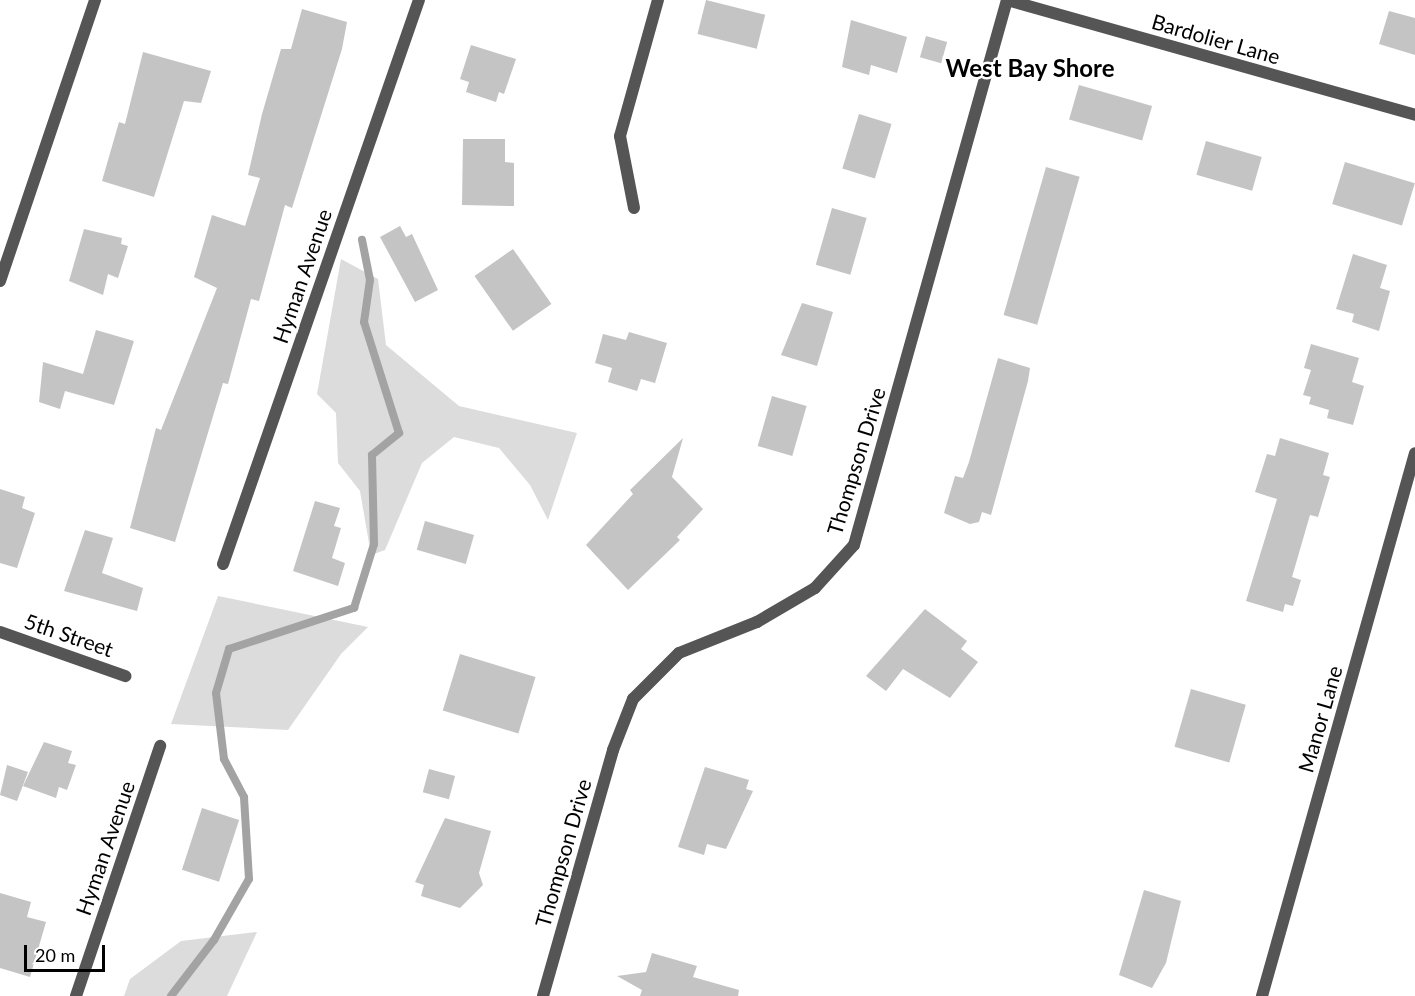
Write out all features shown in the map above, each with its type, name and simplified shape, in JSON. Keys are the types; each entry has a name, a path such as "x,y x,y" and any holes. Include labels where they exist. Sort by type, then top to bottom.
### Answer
{"street":[{"path":"0,281 94,0"},
{"name":"Hyman Avenue","path":"223,564 419,0"},
{"path":"634,208 620,136 658,0"},
{"name":"Bardolier Lane","path":"1007,0 1415,115"},
{"name":"Thompson Drive","path":"543,996 613,750 633,699 679,653 757,622 815,588 854,545 1007,0"},
{"name":"Manor Lane","path":"1262,996 1415,453"},
{"name":"5th Street","path":"0,632 125,675"},
{"name":"Hyman Avenue","path":"75,996 160,746"}],"shaded area":[{"path":"341,259 378,279 386,345 459,406 577,433 548,520 530,485 499,448 454,437 422,463 385,550 371,555 360,491 338,463 336,413 317,394"},
{"path":"218,596 368,627 341,654 288,730 171,724"},
{"path":"257,932 227,996 124,996 130,979 181,941"}],"building":[{"path":"706,0 765,15 757,49 698,34"},
{"path":"302,9 347,22 342,49 292,208 285,205 259,301 251,299 228,384 223,383 175,542 130,528 156,428 161,430 217,288 194,277 212,215 245,226 260,178 248,175 262,114 281,49 291,49"},
{"path":"1389,11 1415,18 1415,55 1379,44"},
{"path":"851,20 907,37 897,73 871,65 869,75 842,67"},
{"path":"926,36 947,42 941,63 920,57"},
{"path":"471,45 516,59 504,94 499,92 496,102 466,92 469,82 460,79"},
{"path":"143,52 211,71 201,103 184,101 154,197 102,181 119,122 125,124"},
{"path":"1079,85 1152,106 1142,141 1069,120"},
{"path":"859,114 892,124 875,178 842,169"},
{"path":"463,139 505,139 505,162 514,163 514,206 462,205"},
{"path":"1206,141 1262,157 1252,191 1196,175"},
{"path":"1345,162 1415,183 1402,225 1332,204"},
{"path":"1046,167 1080,177 1037,325 1004,315"},
{"path":"832,208 867,218 850,275 816,265"},
{"path":"400,226 406,237 412,234 438,290 415,302 380,237"},
{"path":"84,229 122,238 121,244 128,246 118,278 108,274 103,295 69,281"},
{"path":"513,249 551,304 513,331 474,276"},
{"path":"1353,254 1387,265 1380,288 1390,291 1379,331 1352,322 1354,314 1336,309"},
{"path":"802,303 833,312 817,366 781,355"},
{"path":"96,330 134,341 114,405 65,391 60,409 39,402 43,362 83,374"},
{"path":"629,332 667,343 655,383 641,379 637,391 608,382 612,368 595,363 603,334 626,340"},
{"path":"1311,344 1359,358 1352,382 1364,386 1353,425 1327,418 1329,410 1309,404 1311,397 1303,395 1311,370 1304,368"},
{"path":"998,358 1030,368 1028,381 991,515 982,512 979,522 970,524 944,513 955,476 963,478 969,462"},
{"path":"772,396 807,406 792,456 758,446"},
{"path":"683,438 672,477 703,509 677,537 680,540 628,590 586,545 633,494 630,490"},
{"path":"1280,438 1329,453 1323,475 1330,477 1318,517 1310,515 1292,577 1301,580 1293,606 1285,604 1283,612 1246,601 1277,499 1255,492 1267,454 1275,456"},
{"path":"0,489 25,497 22,508 35,513 17,568 0,563"},
{"path":"315,501 340,508 334,526 341,528 332,558 345,563 338,586 293,571"},
{"path":"425,521 474,535 466,564 417,550"},
{"path":"85,530 113,538 102,573 143,588 137,611 64,591"},
{"path":"925,609 967,641 961,649 978,662 950,698 903,669 886,691 866,676"},
{"path":"460,654 536,677 518,734 443,710"},
{"path":"1191,689 1246,705 1229,762 1174,747"},
{"path":"44,742 72,751 68,763 76,765 67,790 59,787 56,798 23,786"},
{"path":"7,765 28,772 17,801 0,795"},
{"path":"705,767 749,780 746,789 753,791 726,849 707,844 704,855 678,847"},
{"path":"429,769 455,776 449,799 423,792"},
{"path":"202,808 239,820 219,882 182,870"},
{"path":"445,818 491,831 479,873 483,885 460,908 421,896 424,885 415,882"},
{"path":"1144,890 1181,901 1166,963 1152,988 1119,975"},
{"path":"0,893 31,902 27,917 46,922 30,977 0,968"},
{"path":"652,953 697,966 693,977 739,990 738,996 640,996 642,990 617,976 646,972"}],"waterway":[{"path":"171,996 214,940 249,879 244,797 224,759 216,693 229,649 354,608 374,544 372,455 399,433 364,322 370,280 362,240"}],"district":[{"name":"West Bay Shore","path":"1030,68"}]}
